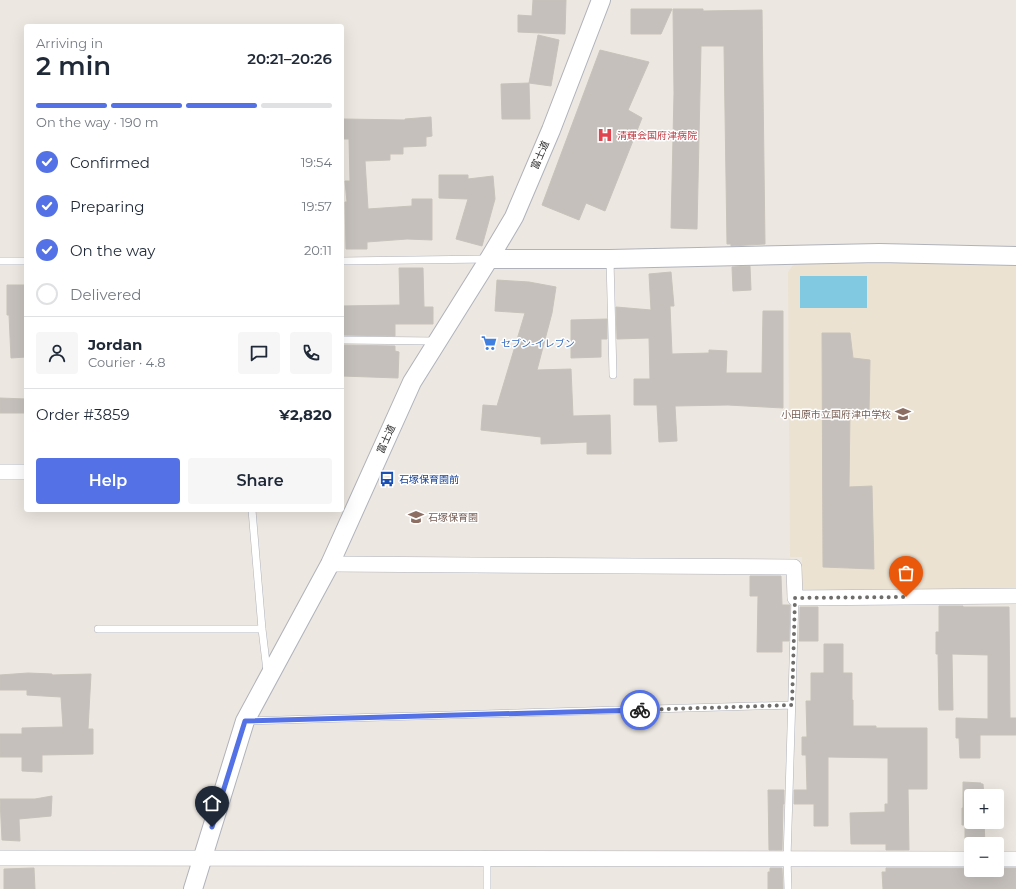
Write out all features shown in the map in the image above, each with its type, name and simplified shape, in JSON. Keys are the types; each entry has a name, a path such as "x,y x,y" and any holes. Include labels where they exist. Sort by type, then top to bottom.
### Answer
{"street":[{"name":"富士道","path":"193,889 245,721 330,564 412,382 514,217 601,0"},
{"path":"489,259 610,259 879,253 1016,256"},
{"path":"0,472 24,472"},
{"path":"330,564 794,567 795,598 1016,596"},
{"path":"0,858 202,857 964,859"},
{"path":"1004,859 1016,859"}],"lane":[{"path":"344,262 489,259"},
{"path":"610,259 614,374"},
{"path":"0,261 24,261"},
{"path":"344,340 436,342"},
{"path":"252,512 262,629 268,679"},
{"path":"788,889 787,859 795,598"},
{"path":"98,629 262,629"},
{"path":"245,721 792,705"},
{"path":"487,858 487,889"}],"shaded area":[{"name":"小田原市立国府津中学校","path":"794,264 1016,264 1016,590 802,590 802,557 790,557 788,272"}],"water":[{"path":"800,276 867,276 867,308 800,308"}],"building":[{"path":"533,0 566,0 565,34 518,32 518,15 532,16"},
{"path":"631,9 672,9 661,34 631,34"},
{"path":"673,9 703,9 703,11 762,10 765,244 731,246 731,244 727,244 724,46 701,46 697,229 671,228 674,93"},
{"path":"538,35 559,40 551,86 529,83"},
{"path":"600,50 649,62 628,110 642,118 605,211 586,203 579,220 542,205"},
{"path":"529,83 530,119 502,119 501,84"},
{"path":"431,117 432,136 426,137 426,146 403,147 403,154 390,154 390,160 365,161 368,209 412,206 412,199 432,199 432,240 407,239 367,242 367,249 346,249 345,202 347,202 345,181 350,181 349,139 344,139 344,119 405,120"},
{"path":"439,175 468,175 468,179 493,176 495,199 482,246 456,239 468,199 439,198"},
{"path":"750,266 751,290 733,291 732,267"},
{"path":"399,268 423,268 424,307 433,307 433,324 395,324 395,336 344,335 344,306 400,305"},
{"path":"671,272 674,306 670,306 672,354 709,353 709,350 727,351 726,373 762,373 763,311 783,311 783,408 728,405 675,406 677,441 659,442 657,405 634,405 634,379 650,379 649,338 617,339 616,307 651,310 649,274"},
{"path":"497,280 529,282 556,287 552,313 537,370 571,369 573,416 610,415 611,454 587,454 587,442 541,444 541,437 481,430 483,405 497,406 525,313 495,311"},
{"path":"7,285 24,285 24,357 11,358 9,315 7,315"},
{"path":"607,319 607,339 601,339 601,357 571,358 571,320"},
{"path":"822,333 850,333 853,358 870,360 869,413 850,411 849,487 872,486 874,569 823,567"},
{"path":"344,345 395,346 395,351 399,352 398,378 344,376"},
{"path":"0,398 24,399 24,413 0,413"},
{"path":"750,576 781,576 782,605 790,605 789,641 782,641 782,652 757,652 758,596 750,596"},
{"path":"939,606 1009,607 1010,718 1016,718 1016,735 980,735 980,758 960,758 959,738 956,738 956,718 988,719 988,655 952,654 953,710 939,710 936,632 939,632"},
{"path":"800,607 818,607 818,641 799,641"},
{"path":"824,644 843,644 843,673 852,673 853,726 876,726 876,728 927,728 927,789 908,789 909,850 886,850 886,844 851,844 850,813 885,812 885,804 888,804 888,758 828,757 828,826 814,826 814,804 794,804 794,790 807,790 806,755 802,755 802,737 807,737 806,701 811,701 811,673 824,673"},
{"path":"28,673 52,675 91,674 88,729 93,729 93,754 42,755 42,772 22,771 22,757 0,757 0,734 22,734 22,728 63,727 61,697 27,695 27,690 0,690 0,675"},
{"path":"963,782 983,784 983,789 964,789 964,825 962,825"},
{"path":"768,790 784,790 782,850 769,850"},
{"path":"52,796 51,816 19,819 20,841 2,840 0,799 35,799"},
{"path":"965,829 984,829 985,837 965,837"},
{"path":"34,868 35,889 4,889 4,869"},
{"path":"770,868 782,868 783,889 768,889 768,872 770,872"},
{"path":"886,868 964,868 964,877 1004,877 1004,868 1016,868 1016,889 883,889 882,872 886,872"}],"way so far":[{"path":"640,710 792,705 795,598 906,597"}],"place":[{"name":"清輝会国府津病院","path":"605,135"},
{"name":"セブン-イレブン","path":"489,343"},
{"name":"小田原市立国府津中学校","path":"903,414"},
{"name":"石塚保育園前","path":"387,479"},
{"name":"石塚保育園","path":"416,517"}],"route":[{"path":"212,827 245,721 640,710"}]}
